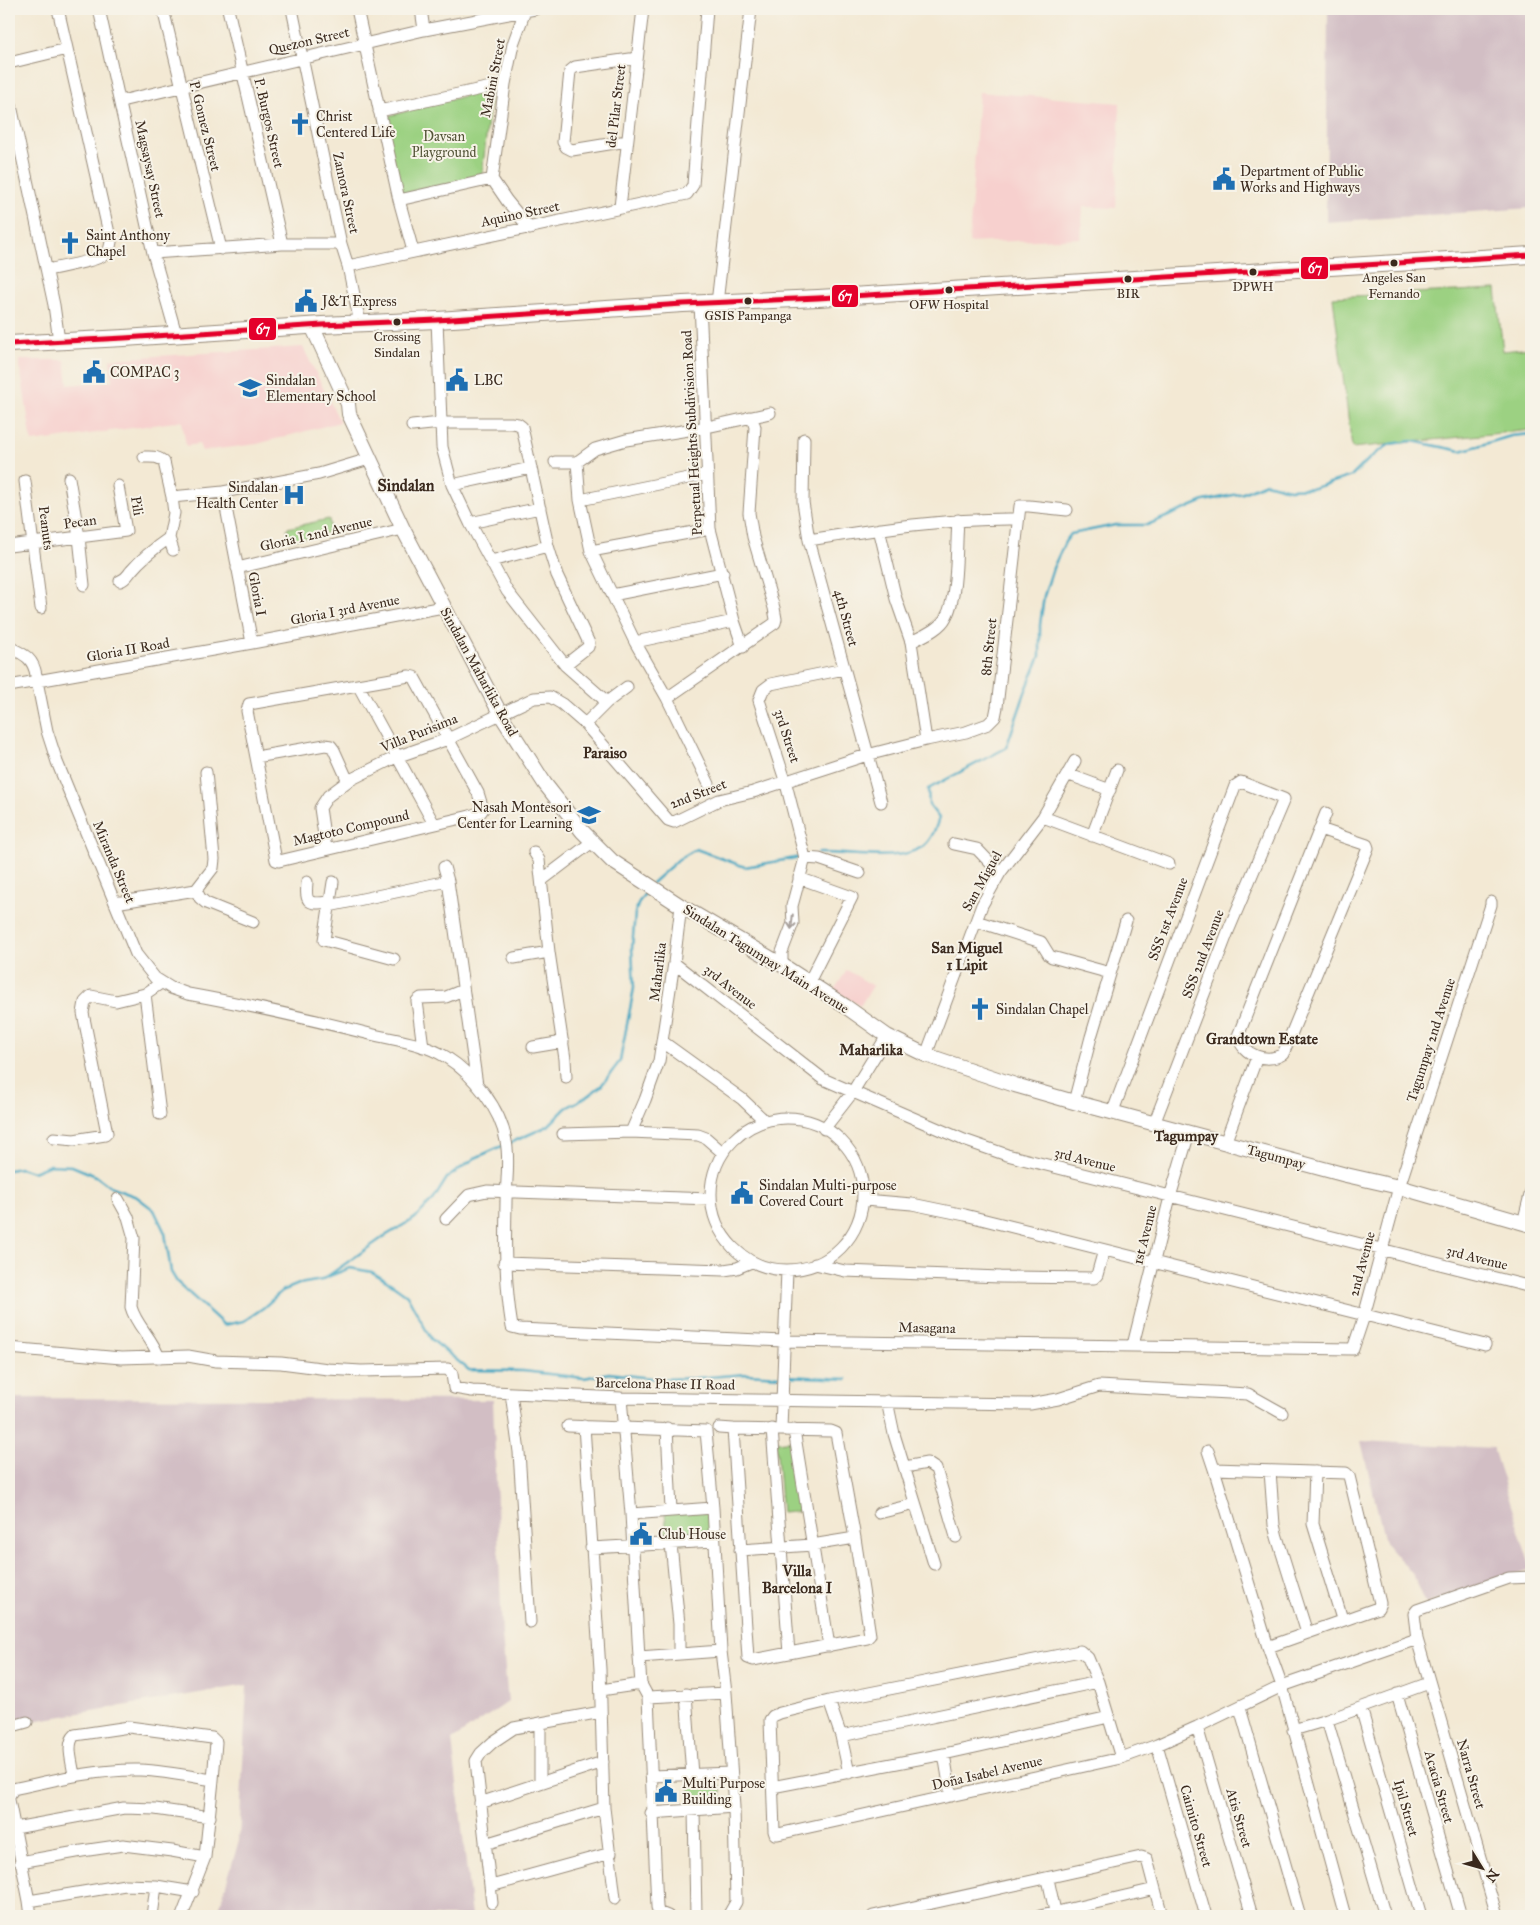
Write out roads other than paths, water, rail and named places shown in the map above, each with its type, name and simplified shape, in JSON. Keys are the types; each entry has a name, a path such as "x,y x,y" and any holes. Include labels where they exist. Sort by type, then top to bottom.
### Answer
{"highway":[{"path":"9,344 1531,255"}],"main road":[{"name":"Sindalan Maharlika Road","path":"308,326 341,408 349,414 403,529 501,715 545,784 592,842 612,861 659,893"},
{"name":"Sindalan Tagumpay Main Avenue","path":"659,893 782,965 887,1036 926,1055 1015,1085 1154,1124"},
{"name":"Tagumpay","path":"1154,1124 1398,1187"},
{"path":"1398,1187 1527,1224"}],"street":[{"path":"47,270 106,254 110,251 111,242 58,9"},
{"name":"Magsaysay Street","path":"99,9 121,101 153,253 176,334"},
{"name":"P. Gomez Street","path":"162,9 221,249"},
{"name":"P. Burgos Street","path":"228,9 282,244"},
{"name":"Zamora Street","path":"292,9 341,244 348,266 360,323"},
{"path":"357,9 399,200 413,251"},
{"path":"421,9 424,30"},
{"name":"del Pilar Street","path":"620,207 643,9"},
{"name":"Aquino Street","path":"348,266 687,194 693,185 707,9"},
{"name":"Perpetual Heights Subdivision Road","path":"743,647 734,621 710,529 707,427 708,303 751,9"},
{"name":"Quezon Street","path":"121,101 364,43 530,10"},
{"name":"Mabini Street","path":"492,179 504,84 513,44 530,10"},
{"path":"9,63 67,49"},
{"path":"627,141 572,150 566,147 563,142 570,71 575,67 637,58"},
{"path":"379,111 504,84"},
{"path":"9,96 47,270 59,341"},
{"path":"399,200 492,179 507,201 530,228"},
{"path":"153,253 282,244 341,244"},
{"path":"437,320 442,447 452,485 470,523 507,591 565,664 607,702"},
{"path":"556,462 576,462 595,449 618,442 707,427 770,413"},
{"path":"667,698 772,626 776,619 768,583 753,537 749,513 755,427 749,417"},
{"path":"412,426 441,423 511,422 522,427 548,546 557,575 589,643 588,647 565,664"},
{"name":"4th Street","path":"804,439 803,502 809,540 881,802"},
{"path":"144,457 161,458 164,462 174,514 169,538 173,550"},
{"path":"172,497 223,492 319,474 369,459"},
{"path":"576,462 580,500 591,551 635,642 667,698 709,784"},
{"path":"452,485 531,468"},
{"path":"580,500 708,474"},
{"path":"70,478 84,585"},
{"name":"Peanuts","path":"25,481 41,608"},
{"name":"Pili","path":"118,486 126,531"},
{"name":"Gloria I","path":"223,492 252,643"},
{"name":"8th Street","path":"926,740 966,732 988,724 995,717 1020,506 1067,510"},
{"path":"470,523 540,508"},
{"path":"809,540 879,529 958,520 1018,519"},
{"path":"911,642 928,633 946,617 953,586 958,520"},
{"name":"Gloria I 2nd Avenue","path":"237,568 403,529"},
{"path":"591,551 710,529"},
{"path":"879,529 896,599 911,642 926,740"},
{"name":"Pecan","path":"9,546 126,531"},
{"path":"120,581 125,580 157,546 169,538"},
{"path":"491,561 548,546"},
{"path":"612,595 722,573"},
{"name":"Gloria I 3rd Avenue","path":"252,643 443,606"},
{"path":"635,642 734,621"},
{"name":"Gloria II Road","path":"9,686 37,678 252,643"},
{"name":"Miranda Street","path":"9,647 23,652 32,661 47,731 57,762 136,954 148,972 161,983 188,994 224,1000 423,1047 446,1057 477,1085"},
{"name":"3rd Street","path":"803,854 785,780 759,700 763,690 772,684 844,669"},
{"path":"348,781 334,750 330,746 325,745 256,757 247,711 249,704 412,676 448,739"},
{"path":"358,685 434,824"},
{"path":"585,724 607,702 627,687"},
{"name":"2nd Street","path":"501,715 534,698 550,696 585,724 668,820 674,822 719,800 753,792 785,780 867,755 926,740"},
{"name":"Villa Purisima","path":"326,849 320,808 328,796 348,781 396,757 448,739 501,715"},
{"name":"Magtoto Compound","path":"256,757 276,860 279,861 481,812 483,809 478,793 448,739"},
{"name":"San Miguel","path":"926,1055 982,905 1000,873 1043,817 1075,761"},
{"path":"1092,836 1117,770"},
{"path":"115,903 196,890 213,868 214,859 206,772"},
{"path":"1067,774 1110,790"},
{"name":"SSS 1st Avenue","path":"1113,1111 1235,786 1241,782 1283,798"},
{"name":"SSS 2nd Avenue","path":"1154,1124 1229,929 1284,802 1283,798"},
{"path":"1320,830 1367,845 1368,848 1284,1054 1278,1057 1257,1057 1242,1046 1238,1036 1326,813"},
{"path":"1043,817 1169,864"},
{"path":"542,880 592,842"},
{"path":"954,844 977,849 1000,873"},
{"path":"534,852 539,860 542,880 548,952 563,1042 566,1077"},
{"path":"782,965 782,952 793,924 792,906 803,854 860,873"},
{"path":"444,867 448,881 477,1085 499,1119 507,1145 504,1263 724,1270 749,1263"},
{"path":"799,878 852,896 809,982"},
{"path":"307,882 306,898 308,901 330,904 448,881"},
{"path":"333,882 324,940 394,958"},
{"path":"196,890 200,898 206,902 253,922"},
{"name":"Tagumpay 2nd Avenue","path":"1398,1187 1491,902"},
{"name":"Maharlika","path":"631,1132 654,1077 663,1042 681,906"},
{"path":"1074,1102 1126,921"},
{"path":"976,922 1042,942 1052,957 1110,973"},
{"path":"514,958 548,952"},
{"name":"3rd Avenue","path":"674,963 823,1079 964,1140 1007,1155 1531,1287"},
{"path":"54,1138 74,1140 105,1135 107,1132 83,1013 85,1002 91,996 116,1000 145,994 161,983"},
{"path":"423,1047 417,1001 421,998 446,997 463,990"},
{"path":"145,994 160,1114"},
{"path":"824,1129 852,1093 887,1036"},
{"path":"533,1047 563,1042"},
{"path":"663,1042 742,1099 764,1120"},
{"path":"1224,1143 1257,1057"},
{"path":"789,1119 809,1122 824,1129 840,1140 852,1156 862,1175 865,1200 861,1216 836,1251 828,1258 815,1264 787,1270 762,1267 749,1263 733,1249 719,1225 710,1199 716,1168 722,1152 748,1127 764,1120 789,1119"},
{"path":"563,1134 631,1132 698,1135 706,1138 722,1152"},
{"name":"1st Avenue","path":"1133,1345 1170,1197 1189,1134"},
{"name":"2nd Avenue","path":"1354,1348 1398,1187"},
{"path":"446,1219 469,1195 487,1191 710,1199"},
{"path":"1527,1224 1531,1191"},
{"path":"9,1348 90,1357 159,1358 156,1346 132,1313 134,1238 128,1217 118,1199"},
{"path":"865,1200 912,1204 1155,1262 1485,1345"},
{"path":"815,1264 845,1271 1000,1277 1094,1278 1097,1275 1104,1250"},
{"name":"Masagana","path":"504,1263 512,1327 520,1329 783,1341 1133,1345 1350,1350 1354,1348"},
{"path":"787,1270 782,1401 776,1430 789,1653"},
{"name":"Barcelona Phase II Road","path":"159,1358 188,1356 216,1361 282,1363 361,1371 448,1369 452,1374 454,1388 547,1396 1030,1404 1058,1399 1099,1386 1248,1394 1282,1413"},
{"path":"512,1393 519,1452 530,1622"},
{"path":"621,1398 631,1514 641,1684 648,1697 651,1813 657,1908 658,1912 668,1916"},
{"path":"887,1402 894,1434 934,1564"},
{"path":"568,1426 667,1428 706,1431 734,1807 736,1902 728,1916"},
{"path":"584,1426 601,1690 604,1808 615,1898"},
{"path":"667,1428 671,1510"},
{"path":"719,1428 836,1432 870,1635 867,1638 754,1660 748,1658 733,1429"},
{"path":"794,1430 829,1646"},
{"path":"1208,1451 1282,1686 1345,1916"},
{"path":"905,1467 927,1463 936,1469 956,1537"},
{"path":"1214,1469 1315,1472 1346,1474 1350,1476 1380,1602 1378,1608 1268,1646"},
{"path":"1270,1471 1274,1525 1307,1633"},
{"path":"1315,1472 1313,1524 1342,1619"},
{"path":"879,1513 915,1504"},
{"path":"631,1514 713,1508"},
{"path":"740,1550 812,1545 855,1538"},
{"path":"591,1548 714,1541"},
{"path":"672,1544 679,1624 679,1654"},
{"name":"Narra Street","path":"1497,1916 1416,1639 1414,1614 1417,1610 1509,1578 1531,1578"},
{"name":"Doña Isabel Avenue","path":"772,1787 774,1831 775,1834 778,1834 1121,1758 1198,1727 1282,1686 1416,1639"},
{"path":"639,1657 721,1651"},
{"path":"1109,1717 944,1754 772,1787 770,1720 773,1716 829,1701 1080,1651 1088,1658 1098,1682 1109,1717 1121,1758"},
{"path":"841,1736 1098,1682"},
{"path":"1293,1730 1327,1720 1429,1683"},
{"path":"601,1690 641,1684"},
{"path":"648,1697 726,1693"},
{"path":"686,1694 692,1775"},
{"name":"Acacia Street","path":"1397,1694 1461,1916"},
{"path":"829,1701 841,1736 849,1773"},
{"path":"1240,1708 1300,1916"},
{"name":"Ipil Street","path":"1361,1708 1422,1916"},
{"path":"492,1903 480,1802 477,1756 493,1742 514,1728 601,1712"},
{"path":"1327,1720 1385,1916"},
{"path":"9,1727 27,1722"},
{"path":"540,1723 540,1782"},
{"path":"74,1776 70,1744 75,1735 129,1727 212,1738 216,1742 205,1857 193,1892 182,1916"},
{"name":"Atis Street","path":"1198,1727 1252,1916"},
{"name":"Caimito Street","path":"1157,1745 1206,1916"},
{"path":"944,1754 951,1796"},
{"path":"480,1802 603,1762"},
{"path":"31,1916 30,1901 20,1862 9,1798 13,1789 74,1776 122,1770 141,1770 213,1780"},
{"path":"651,1776 732,1773"},
{"path":"651,1813 734,1807"},
{"path":"15,1828 124,1808 155,1809 210,1817"},
{"path":"485,1844 604,1808"},
{"path":"694,1810 696,1916"},
{"path":"20,1862 82,1850 123,1845 205,1857"},
{"path":"491,1886 611,1853"},
{"path":"873,1916 926,1911 1048,1879 1145,1857 1162,1916"},
{"path":"1048,1879 1056,1915"},
{"path":"30,1901 125,1885 156,1886 193,1892"},
{"path":"152,1916 156,1886"},
{"path":"1040,1916 1056,1915 1155,1890"}],"waterway":[{"path":"818,853 886,856 900,855 922,847 931,838 939,818 929,805 928,789 1006,748 1040,656 1040,625 1044,596 1053,568 1065,542 1071,534 1116,525 1147,525 1204,501 1243,493 1266,483 1289,489 1314,488 1352,476 1371,457 1390,444 1412,441 1461,451 1511,436 1531,434"},
{"path":"652,883 679,859 696,849 745,867 801,857"},
{"path":"510,1143 548,1126 566,1108 601,1086 620,1061 634,988 632,948 635,913 639,902 648,889"},
{"path":"322,1280 385,1236 415,1218 434,1199 447,1178 475,1158 502,1146"},
{"path":"9,1170 20,1168 33,1172 50,1165 72,1166 96,1176 112,1188 137,1197 154,1210 165,1233 171,1272 177,1282 224,1325 244,1321 263,1308 282,1291 299,1284 322,1280"},
{"path":"327,1277 350,1268 372,1272 393,1285 407,1295 431,1339 469,1370 523,1371 584,1378 609,1373 659,1379 747,1374 779,1376"},
{"path":"787,1376 847,1379"}],"place":[{"name":"Christ Centered Life","path":"300,124"},
{"name":"Department of Public Works and Highways","path":"1224,179"},
{"name":"Saint Anthony Chapel","path":"70,243"},
{"name":"Angeles San Fernando","path":"1394,263"},
{"name":"DPWH","path":"1253,272"},
{"name":"BIR","path":"1128,279"},
{"name":"OFW Hospital","path":"949,290"},
{"name":"J&T Express","path":"306,301"},
{"name":"GSIS Pampanga","path":"748,301"},
{"name":"Crossing Sindalan","path":"397,322"},
{"name":"COMPAC 3","path":"94,372"},
{"name":"LBC","path":"457,380"},
{"name":"Sindalan Elementary School","path":"250,388"},
{"name":"Sindalan Health Center","path":"294,495"},
{"name":"Nasah Montesori Center for Learning","path":"589,815"},
{"name":"Sindalan Chapel","path":"980,1009"},
{"name":"Sindalan Multi-purpose Covered Court","path":"742,1193"},
{"name":"Club House","path":"641,1534"},
{"name":"Multi Purpose Building","path":"666,1791"}],"district":[{"name":"Sindalan","path":"406,485"},
{"name":"Paraiso","path":"605,753"},
{"name":"San Miguel 1 Lipit","path":"967,956"},
{"name":"Grandtown Estate","path":"1262,1039"},
{"name":"Maharlika","path":"871,1050"},
{"name":"Tagumpay","path":"1186,1136"},
{"name":"Villa Barcelona I","path":"797,1580"}],"park label":[{"name":"Davsan Playground","path":"444,144"}]}
